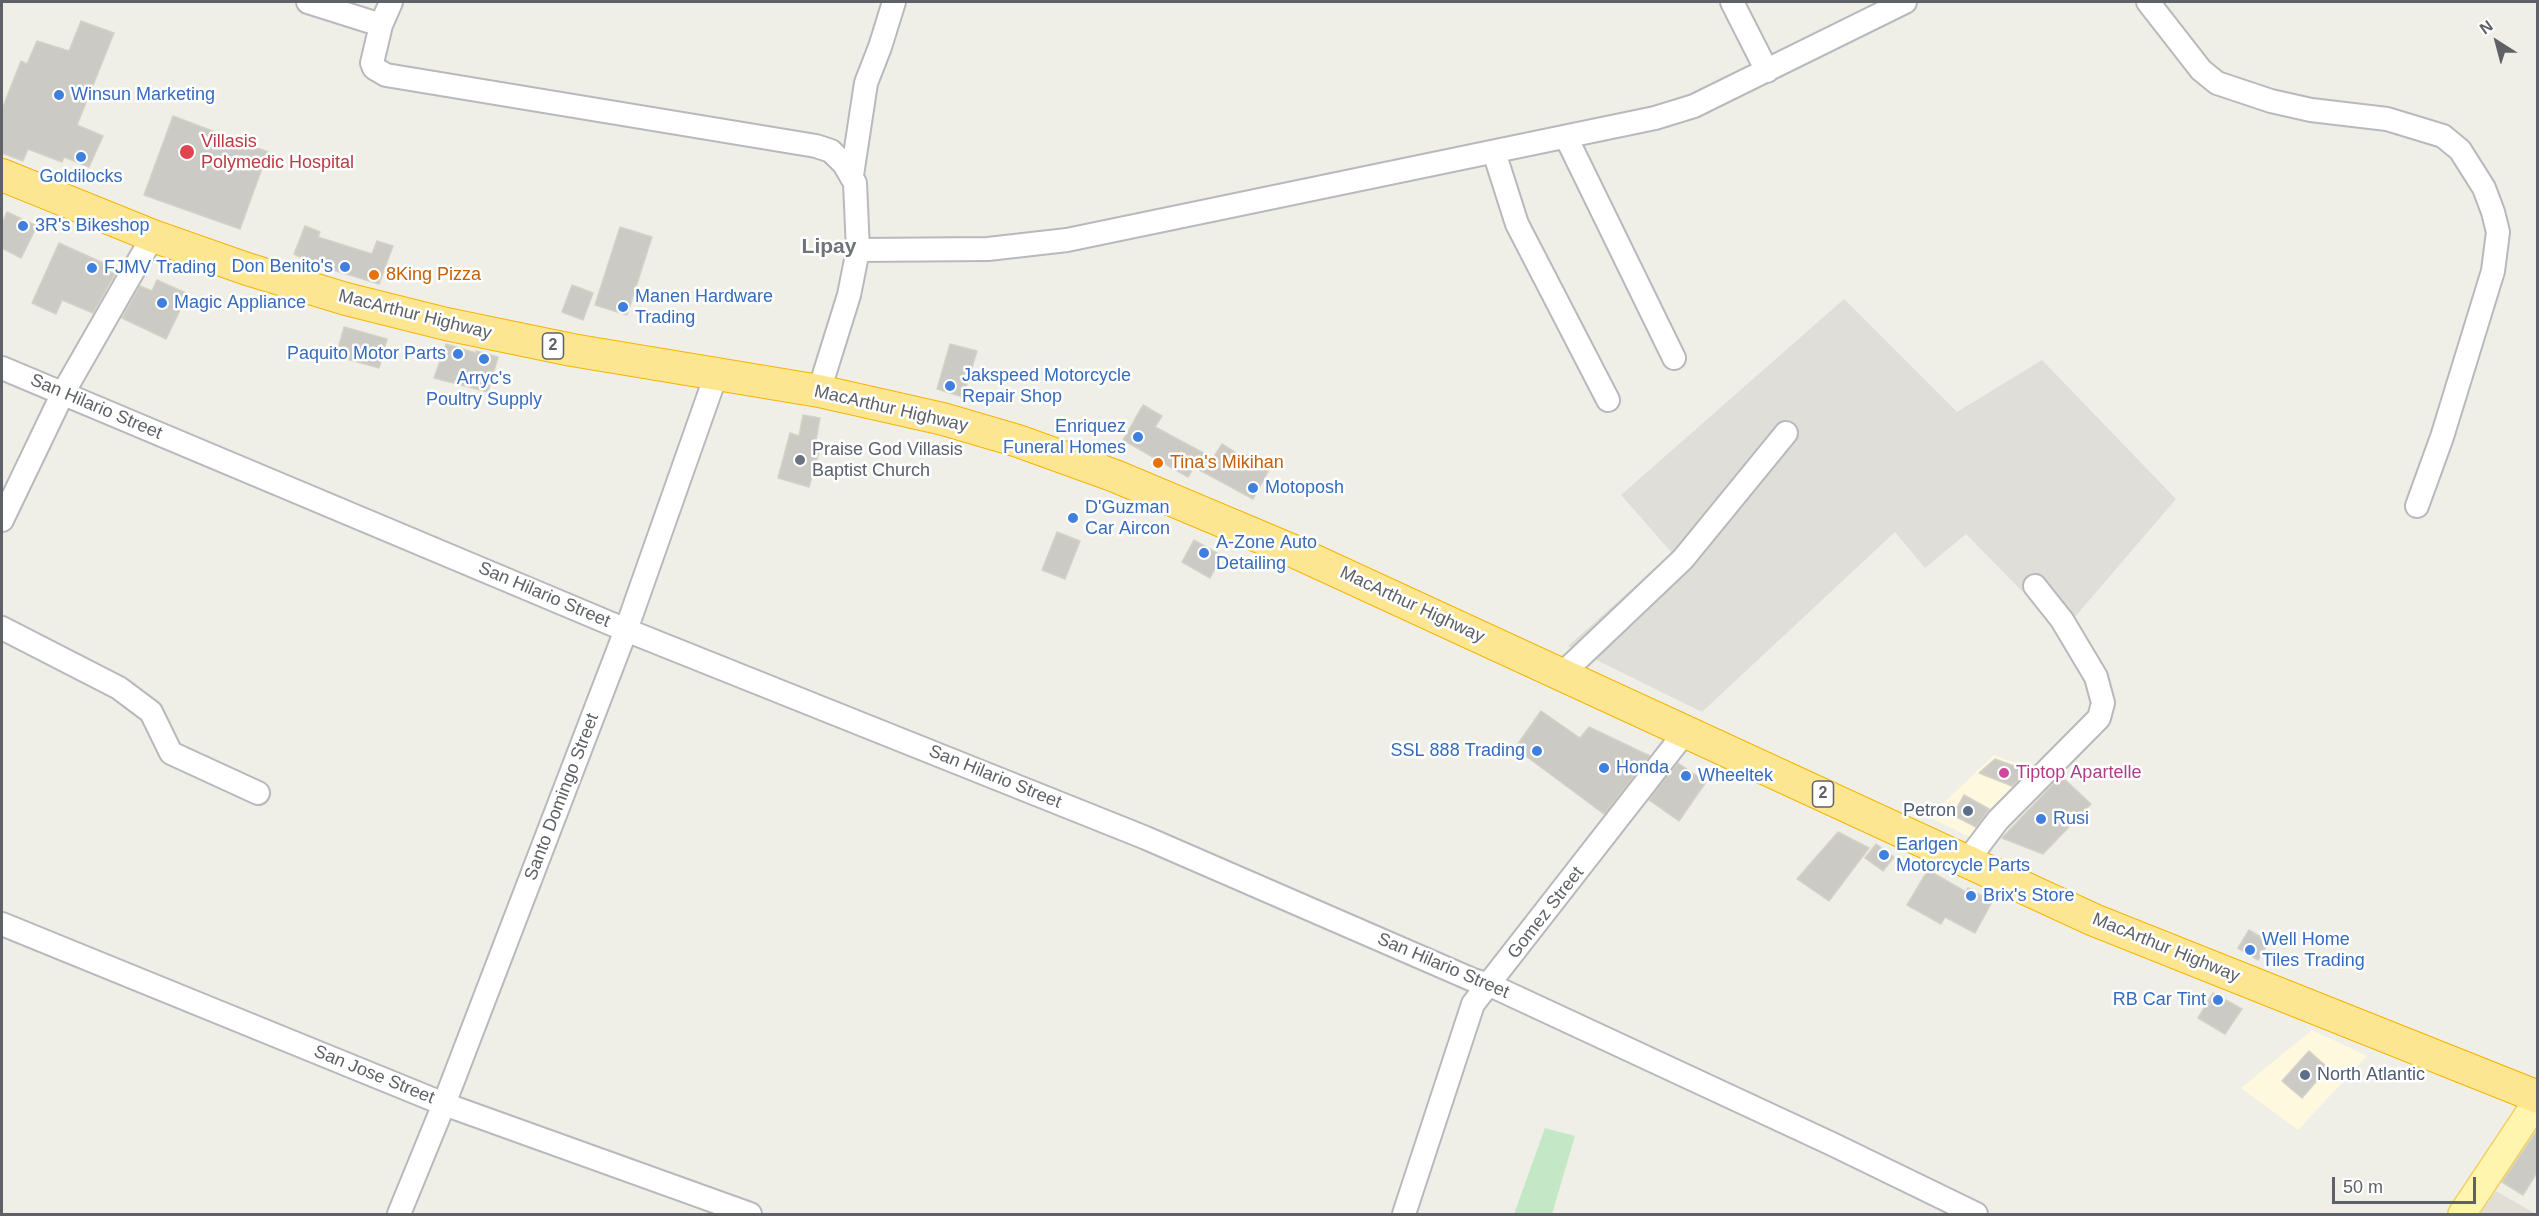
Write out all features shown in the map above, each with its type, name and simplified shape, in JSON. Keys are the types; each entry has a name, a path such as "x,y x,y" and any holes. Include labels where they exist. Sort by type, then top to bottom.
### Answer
{"highway":[{"name":"MacArthur Highway","path":"2,175 153,236 280,279 446,324 572,350 819,391 943,419 1115,476 1291,550 2094,920 2534,1110"}],"main road":[{"path":"2462,1215 2534,1110"}],"street":[{"path":"308,2 381,25"},
{"path":"391,2 381,25 372,63 374,68 386,75 816,146 831,152 852,175 855,183 858,250 849,296 819,391"},
{"path":"852,175 866,82 894,2"},
{"path":"1732,2 1767,70"},
{"path":"858,250 988,249 1067,240 1655,118 1694,106 1905,2"},
{"path":"2148,2 2200,70 2217,83 2271,101 2311,110 2387,119 2443,136 2460,150 2484,188 2498,232 2493,271 2442,437 2417,506"},
{"path":"1566,137 1674,358"},
{"path":"1494,152 1517,224 1608,400"},
{"path":"2,520 63,393 153,236"},
{"name":"San Hilario Street","path":"2,368 626,630 1146,837 1473,980 1490,985 1832,1144 1976,1215"},
{"name":"Santo Domingo Street","path":"399,1215 626,630 716,375"},
{"path":"1562,674 1683,558 1786,433"},
{"path":"1967,861 1998,820 2099,718 2103,703 2096,677 2062,621 2035,586"},
{"path":"2,628 119,688 151,712 171,753 258,794"},
{"name":"Gomez Street","path":"1404,1215 1473,1004 1686,731"},
{"name":"San Jose Street","path":"2,924 444,1104 750,1215"}],"shaded area":[{"path":"1844,299 1957,412 2042,360 2176,499 2062,632 1966,534 1925,568 1895,532 1702,712 1568,646 1672,553 1621,495"},
{"path":"1994,755 2038,772 1976,840 1929,817"},
{"path":"2312,1030 2367,1056 2298,1130 2241,1088"},
{"path":"2496,1191 2536,1214 2480,1214"}],"green space":[{"path":"1545,1128 1575,1136 1552,1214 1514,1214"}],"building":[{"name":"Winsun Marketing","path":"81,21 114,33 77,125 103,136 89,167 64,157 62,162 28,149 23,161 2,153 2,109 21,61 27,64 37,41 69,51"},
{"name":"Villasis Polymedic Hospital","path":"173,116 268,152 240,229 144,195"},
{"path":"7,212 37,226 21,258 2,248 2,224"},
{"path":"305,226 320,232 318,237 372,254 377,241 393,246 379,284 314,264 294,254"},
{"path":"620,227 652,237 627,315 595,305"},
{"path":"59,243 112,267 110,272 115,274 93,313 62,300 56,314 32,303"},
{"path":"157,280 188,294 166,339 122,318 140,286 152,291"},
{"path":"572,285 593,293 583,320 562,312"},
{"path":"344,327 387,339 379,368 336,356"},
{"path":"446,344 498,357 488,392 434,378"},
{"path":"950,344 977,351 963,397 937,389"},
{"path":"1143,405 1162,416 1155,427 1213,458 1222,444 1241,456 1242,453 1270,468 1253,499 1194,467 1188,477 1123,440"},
{"name":"Praise God Villasis Baptist Church","path":"803,415 820,418 816,440 822,442 809,487 778,478 790,433 799,436"},
{"path":"1057,532 1080,541 1065,579 1042,570"},
{"path":"1194,540 1222,556 1210,578 1182,562"},
{"name":"Honda","path":"1541,711 1580,738 1589,727 1650,756 1604,814 1515,748"},
{"path":"1995,759 2028,771 2012,786 1979,773"},
{"path":"1678,763 1706,782 1679,821 1649,800"},
{"name":"Rusi","path":"2061,776 2091,804 2043,854 2002,838"},
{"name":"Petron","path":"1964,795 1989,809 1976,827 1953,815"},
{"path":"1838,832 1869,848 1829,901 1797,879"},
{"path":"1876,844 1894,857 1883,871 1865,858"},
{"path":"1928,870 1966,892 1968,888 1992,902 1975,933 1945,917 1941,924 1907,905"},
{"path":"2249,930 2269,942 2258,960 2238,948"},
{"path":"2213,993 2242,1009 2225,1034 2198,1018"},
{"name":"North Atlantic","path":"2309,1051 2328,1068 2302,1098 2282,1081"},
{"path":"2538,1129 2538,1171 2523,1195 2502,1182"}],"place":[{"name":"Winsun Marketing","path":"59,95"},
{"name":"Villasis Polymedic Hospital","path":"187,152"},
{"name":"Goldilocks","path":"81,157"},
{"name":"3R's Bikeshop","path":"23,226"},
{"name":"Don Benito's","path":"345,267"},
{"name":"FJMV Trading","path":"92,268"},
{"name":"8King Pizza","path":"374,275"},
{"name":"Magic Appliance","path":"162,303"},
{"name":"Manen Hardware Trading","path":"623,307"},
{"name":"Paquito Motor Parts","path":"458,354"},
{"name":"Arryc's Poultry Supply","path":"484,359"},
{"name":"Jakspeed Motorcycle Repair Shop","path":"950,386"},
{"name":"Enriquez Funeral Homes","path":"1138,437"},
{"name":"Praise God Villasis Baptist Church","path":"800,460"},
{"name":"Tina's Mikihan","path":"1158,463"},
{"name":"Motoposh","path":"1253,488"},
{"name":"D'Guzman Car Aircon","path":"1073,518"},
{"name":"A-Zone Auto Detailing","path":"1204,553"},
{"name":"SSL 888 Trading","path":"1537,751"},
{"name":"Honda","path":"1604,768"},
{"name":"Tiptop Apartelle","path":"2004,773"},
{"name":"Wheeltek","path":"1686,776"},
{"name":"Petron","path":"1968,811"},
{"name":"Rusi","path":"2041,819"},
{"name":"Earlgen Motorcycle Parts","path":"1884,855"},
{"name":"Brix's Store","path":"1971,896"},
{"name":"Well Home Tiles Trading","path":"2250,950"},
{"name":"RB Car Tint","path":"2218,1000"},
{"name":"North Atlantic","path":"2305,1075"}],"district":[{"name":"Lipay","path":"829,247"}]}
